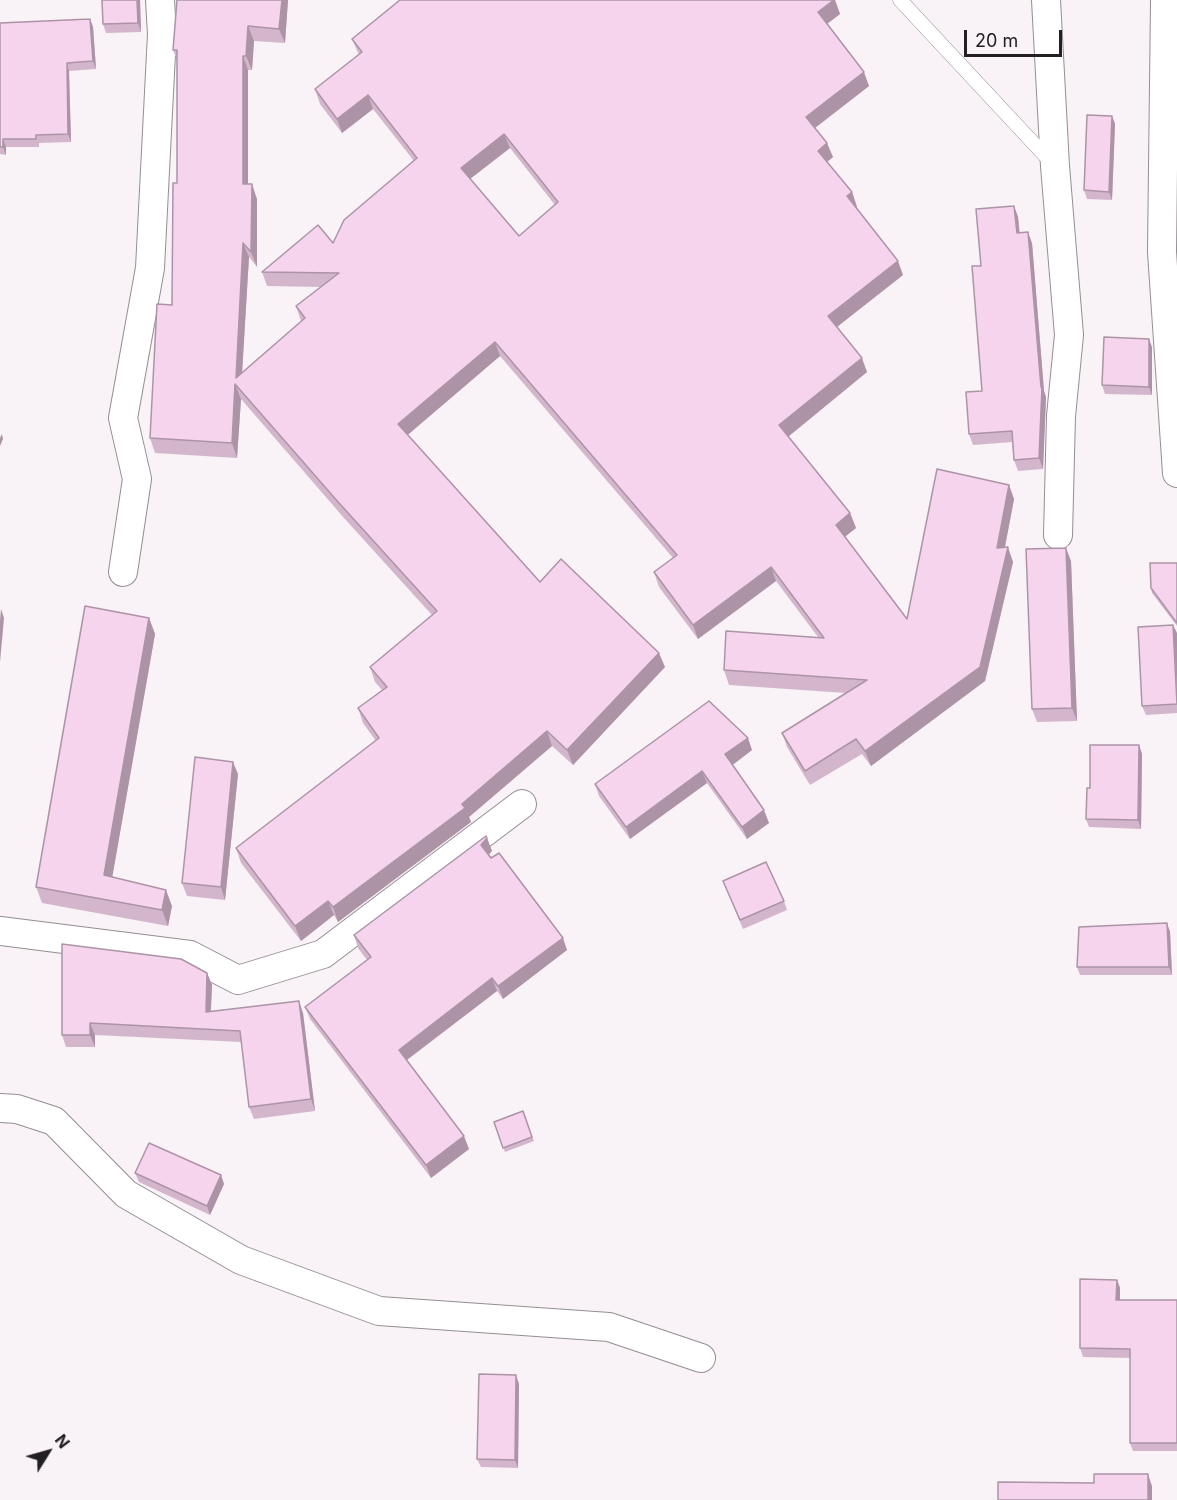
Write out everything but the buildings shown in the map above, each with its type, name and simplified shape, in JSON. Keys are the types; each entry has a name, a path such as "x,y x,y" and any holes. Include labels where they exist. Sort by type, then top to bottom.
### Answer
{"street":[{"path":"123,572 137,479 123,418 150,268 162,34 160,0"},
{"path":"1046,0 1055,166 1069,335 1061,416 1058,535"},
{"path":"1165,0 1162,252 1177,473"},
{"path":"0,931 190,955 238,980 323,954 522,804"},
{"path":"0,1108 17,1109 54,1122 126,1194 241,1260 379,1311 609,1327 701,1358"}],"lane":[{"path":"900,0 1055,166"}]}
